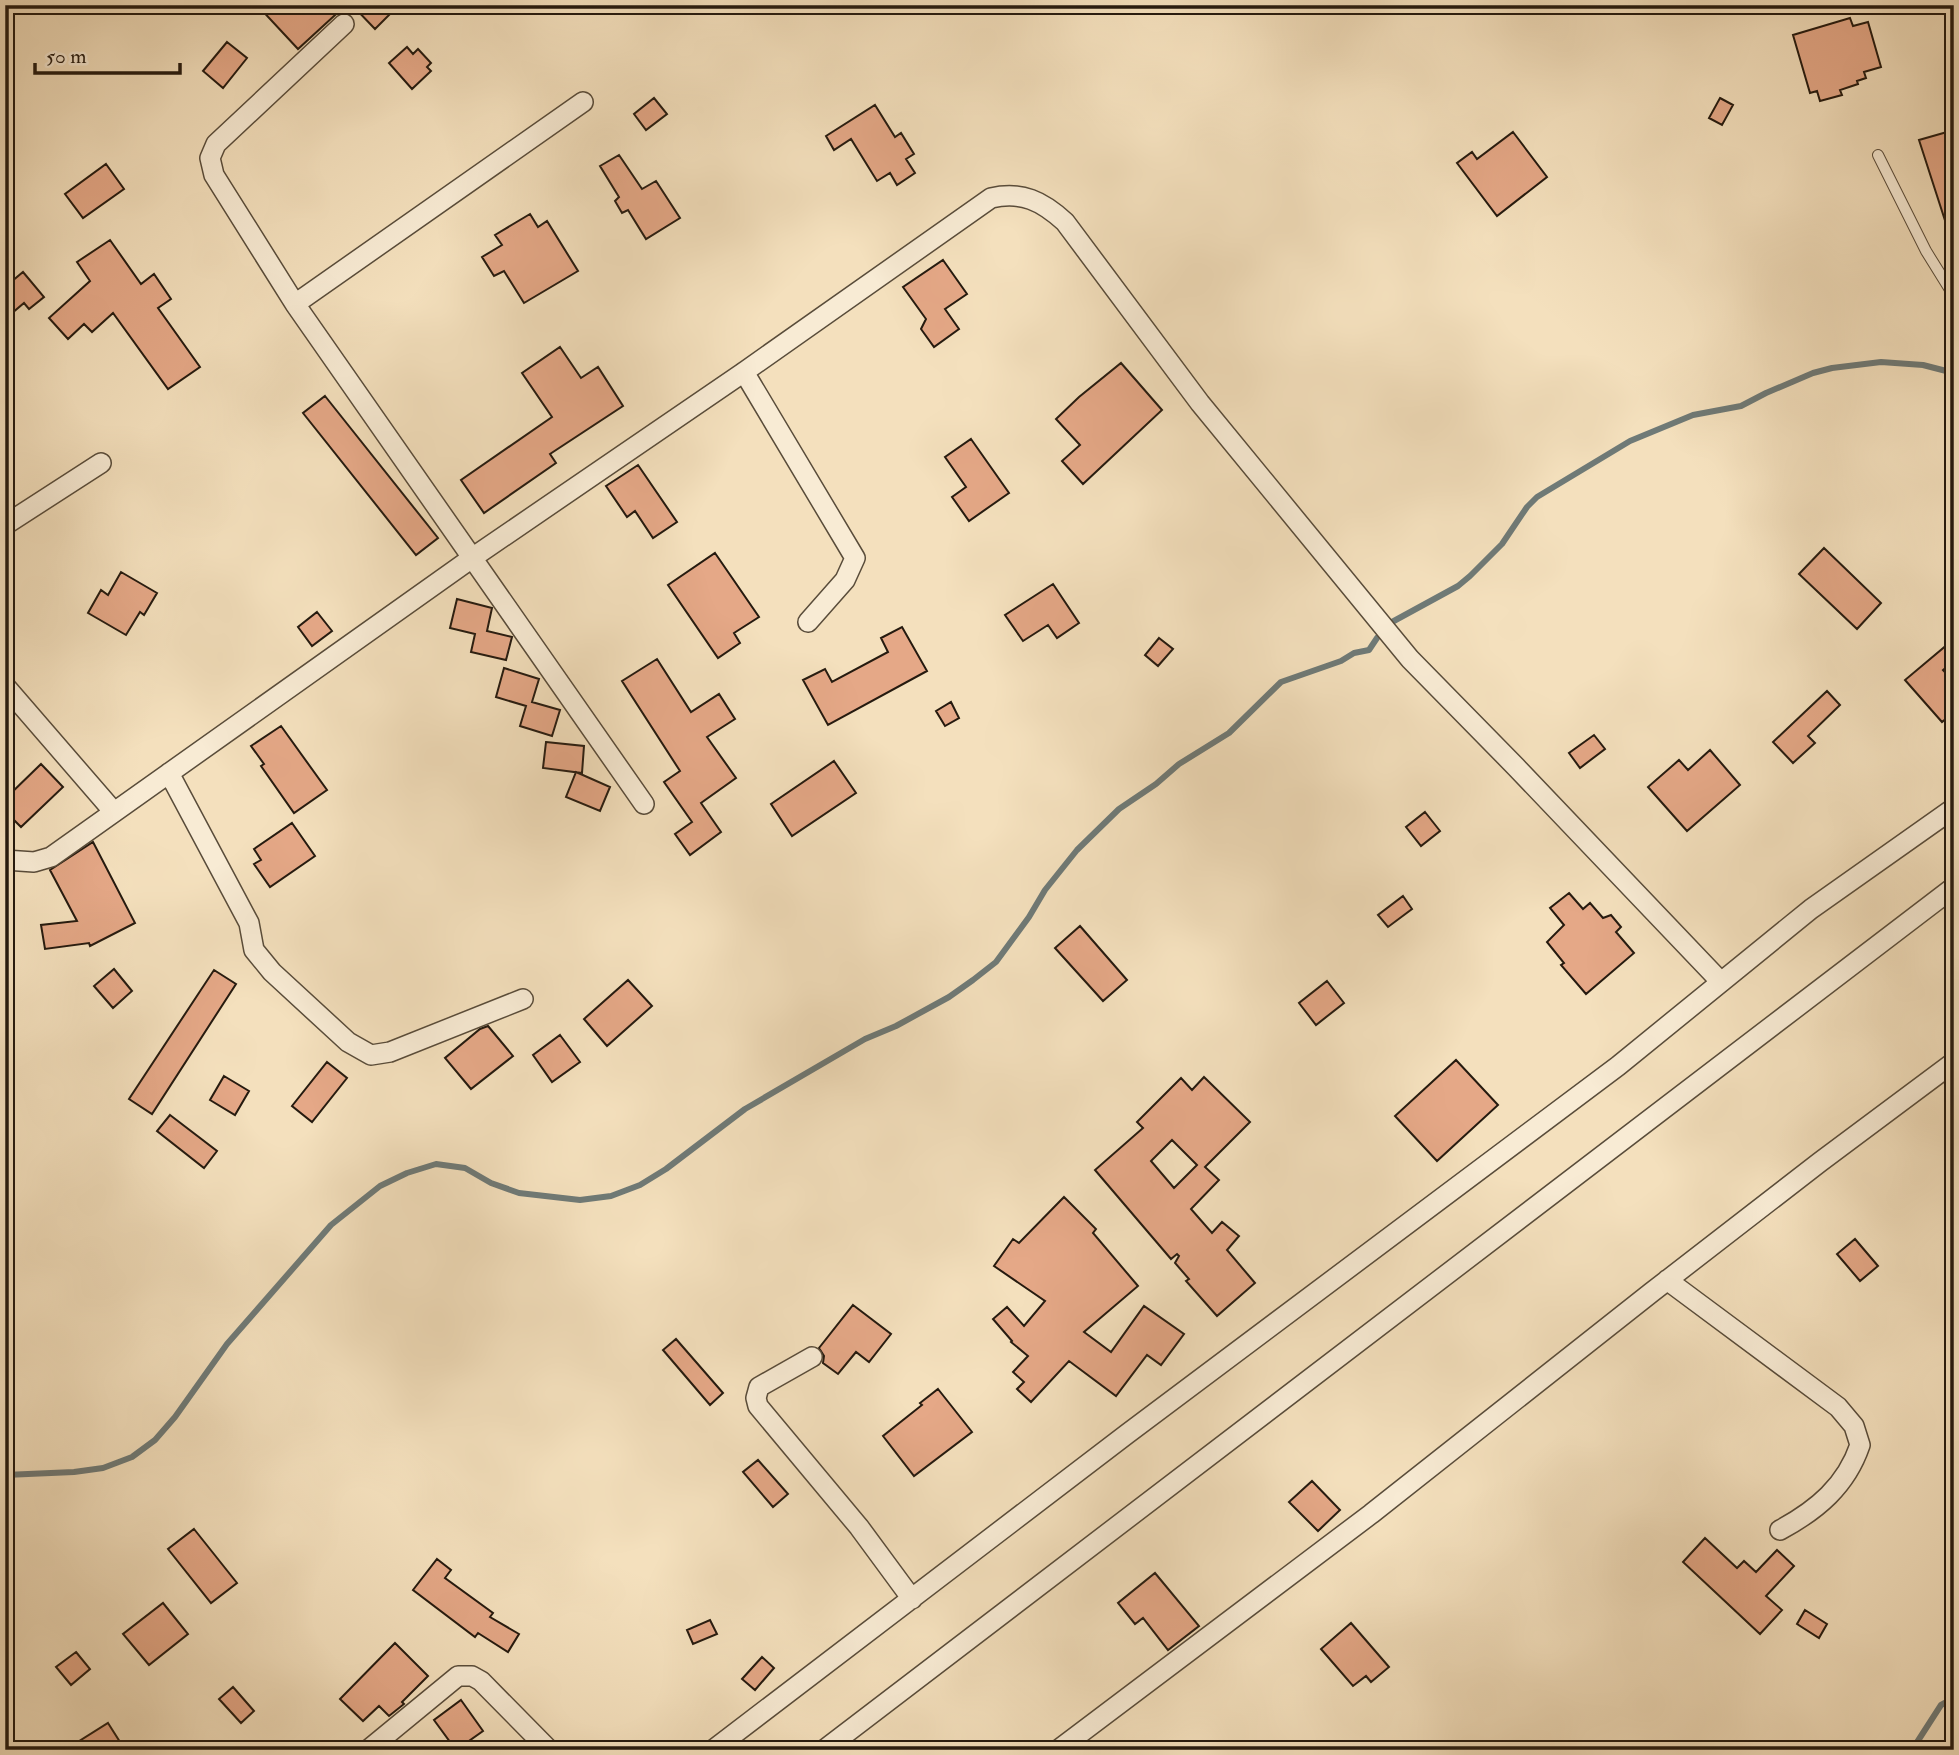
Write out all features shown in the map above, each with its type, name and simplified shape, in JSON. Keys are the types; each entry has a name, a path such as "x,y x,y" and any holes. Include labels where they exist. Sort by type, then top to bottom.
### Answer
{"street":[{"path":"344,24 216,144 210,158 214,175 295,304 644,804"},
{"path":"295,304 583,102"},
{"path":"5,860 34,862 51,857 472,558 744,372 991,198 1010,194 1040,203 1065,222 1200,403 1410,659 1721,982"},
{"path":"744,372 855,558 845,580 808,622"},
{"path":"5,525 101,463"},
{"path":"5,687 114,812"},
{"path":"169,773 249,923 254,950 272,972 348,1042 371,1055 390,1052 523,999"},
{"path":"713,1750 1127,1434 1618,1066 1811,909 1954,808"},
{"path":"824,1750 1954,887"},
{"path":"1058,1750 1371,1514 1820,1161 1954,1062"},
{"path":"1667,1280 1838,1407 1854,1426 1860,1445 1843,1479 1818,1507 1780,1530"},
{"path":"811,1357 759,1387 756,1398 758,1406 859,1527 912,1599"},
{"path":"368,1750 458,1676 472,1676 481,1681 549,1750"}],"lane":[{"path":"1878,155 1926,251 1949,288 1954,290"}],"building":[{"path":"257,5 346,5 298,49"},
{"path":"352,5 379,5 389,15 375,29"},
{"path":"1850,18 1853,26 1868,22 1881,67 1864,72 1866,78 1840,90 1842,95 1820,101 1817,91 1810,93 1793,35"},
{"path":"227,42 247,58 223,88 203,71"},
{"path":"407,47 413,54 418,49 431,63 427,67 431,71 412,89 389,63"},
{"path":"654,98 667,114 646,130 634,114"},
{"path":"1720,98 1733,105 1722,125 1709,118"},
{"path":"875,105 895,137 901,133 914,154 906,159 915,173 897,185 890,173 877,181 851,139 834,150 826,136"},
{"path":"1513,132 1547,177 1497,216 1457,163 1472,152 1477,159"},
{"path":"1947,132 1954,152 1954,238 1951,239 1919,140"},
{"path":"619,155 642,189 656,181 680,218 646,239 628,210 622,213 615,201 619,197 600,166"},
{"path":"106,164 124,189 83,218 65,194"},
{"path":"530,214 538,227 547,221 578,271 524,303 504,271 494,276 482,257 502,245 495,235"},
{"path":"110,240 141,284 154,274 171,299 158,308 200,367 168,389 113,313 92,332 84,324 68,339 49,318 90,281 77,262"},
{"path":"943,260 967,294 945,309 959,329 934,347 921,329 926,319 903,287"},
{"path":"23,272 44,297 29,309 24,303 5,319 5,287"},
{"path":"560,347 581,378 598,367 623,406 550,454 556,463 484,513 461,480 552,417 522,373"},
{"path":"1121,363 1162,410 1083,484 1062,461 1080,445 1056,419"},
{"path":"325,396 438,538 416,555 303,413"},
{"path":"971,439 1009,493 969,521 952,497 966,487 945,457"},
{"path":"638,465 677,522 653,538 635,511 627,517 606,486"},
{"path":"1824,548 1881,603 1857,629 1799,574"},
{"path":"715,553 759,617 734,633 740,643 718,658 668,585"},
{"path":"121,572 157,593 144,615 140,612 126,635 88,613 101,590 108,595"},
{"path":"1053,584 1079,623 1057,638 1048,625 1023,641 1005,615"},
{"path":"457,599 492,608 487,631 512,637 506,660 471,652 475,634 450,628"},
{"path":"317,612 332,631 312,646 298,627"},
{"path":"902,627 927,671 828,725 803,680 825,669 832,682 888,652 881,638"},
{"path":"1159,638 1173,649 1158,666 1145,655"},
{"path":"1954,639 1954,661 1943,670 1954,682 1954,712 1942,722 1905,680"},
{"path":"657,659 691,712 719,694 735,719 707,737 736,778 701,803 721,832 690,855 675,834 692,822 664,782 680,771 622,681"},
{"path":"504,668 539,679 532,702 560,710 552,736 520,726 526,706 496,697"},
{"path":"1827,691 1840,705 1808,736 1815,743 1793,763 1773,742"},
{"path":"951,702 959,718 945,726 936,711"},
{"path":"281,726 327,790 294,813 261,766 264,764 251,746"},
{"path":"1594,735 1605,749 1580,768 1569,753"},
{"path":"546,742 584,746 582,773 543,768"},
{"path":"1710,750 1740,785 1687,831 1648,787 1679,760 1688,770"},
{"path":"834,761 856,793 792,836 771,804"},
{"path":"41,764 63,787 21,827 5,811 5,799"},
{"path":"576,772 610,787 600,811 566,797"},
{"path":"1425,812 1440,831 1421,846 1406,827"},
{"path":"292,823 315,856 270,887 254,864 261,860 254,849"},
{"path":"93,842 135,923 90,946 89,943 45,949 41,925 77,921 50,870"},
{"path":"1569,893 1583,909 1590,903 1603,918 1611,915 1621,927 1616,932 1634,953 1586,994 1561,965 1564,963 1547,942 1564,925 1550,908"},
{"path":"1403,896 1412,909 1388,927 1378,915"},
{"path":"1080,926 1127,980 1103,1001 1055,948"},
{"path":"114,969 132,991 113,1008 94,986"},
{"path":"214,970 236,984 152,1114 129,1099"},
{"path":"628,980 652,1006 607,1046 584,1019"},
{"path":"1327,981 1344,1003 1316,1025 1299,1003"},
{"path":"488,1026 513,1056 471,1089 445,1058 480,1029"},
{"path":"560,1035 580,1062 552,1082 533,1055"},
{"path":"1456,1060 1498,1105 1437,1161 1395,1116"},
{"path":"327,1062 347,1078 312,1122 292,1106"},
{"path":"224,1076 249,1091 235,1115 210,1100"},
{"path":"1204,1077 1250,1122 1205,1167 1219,1180 1191,1209 1212,1233 1222,1222 1239,1236 1227,1250 1255,1283 1217,1316 1186,1281 1189,1279 1175,1263 1179,1256 1177,1254 1171,1259 1095,1170 1143,1128 1137,1122 1181,1078 1192,1090","holes":["1172,1140 1197,1165 1174,1188 1151,1161"]},
{"path":"170,1115 217,1151 204,1168 157,1131"},
{"path":"1064,1197 1096,1229 1093,1233 1138,1286 1084,1332 1111,1352 1144,1306 1184,1334 1161,1365 1147,1355 1116,1396 1069,1361 1031,1402 1017,1389 1024,1382 1013,1372 1028,1356 1011,1342 993,1319 1007,1307 1024,1326 1045,1301 994,1266 1013,1239 1019,1243"},
{"path":"1855,1239 1878,1266 1860,1281 1837,1254"},
{"path":"853,1305 891,1334 869,1362 856,1352 838,1374 823,1363 824,1356 819,1348"},
{"path":"676,1339 723,1393 710,1405 663,1350"},
{"path":"938,1389 972,1432 914,1476 883,1436"},
{"path":"758,1460 788,1494 773,1507 743,1472"},
{"path":"1312,1481 1340,1510 1318,1531 1289,1502"},
{"path":"194,1529 237,1583 211,1603 168,1549"},
{"path":"1705,1538 1737,1568 1744,1561 1756,1572 1777,1550 1794,1566 1766,1596 1782,1610 1760,1634 1683,1562"},
{"path":"437,1559 451,1570 445,1578 493,1613 490,1617 519,1634 508,1652 478,1633 475,1637 413,1590"},
{"path":"1155,1573 1199,1626 1168,1650 1143,1618 1135,1624 1118,1603"},
{"path":"163,1603 188,1634 149,1665 123,1634"},
{"path":"1805,1610 1827,1624 1819,1638 1797,1624"},
{"path":"710,1620 717,1634 693,1644 687,1630"},
{"path":"1351,1623 1389,1667 1371,1682 1366,1676 1353,1686 1321,1649"},
{"path":"395,1643 428,1676 402,1702 404,1704 389,1716 379,1706 363,1721 340,1699"},
{"path":"76,1652 90,1669 71,1685 56,1667"},
{"path":"762,1657 774,1668 755,1690 742,1679"},
{"path":"233,1687 254,1711 241,1723 219,1699"},
{"path":"461,1700 483,1731 456,1750 434,1720"},
{"path":"108,1723 120,1742 107,1750 65,1750"}],"waterway":[{"path":"1392,622 1458,586 1470,576 1502,544 1537,497 1630,441 1693,415 1741,406 1813,373 1832,368 1881,362 1923,365 1954,373"},
{"path":"5,1475 103,1468 132,1457 155,1440 175,1417 227,1344 331,1225 380,1186 407,1173 436,1164 465,1168 491,1183 519,1193 580,1200 611,1196 640,1185 666,1169 745,1109 865,1039 896,1026 949,997 996,962 1045,890 1077,850 1119,809 1156,784 1179,764 1229,733 1281,682 1341,661 1354,653 1369,650 1377,638"},
{"path":"1912,1750 1941,1705 1954,1698"}]}
